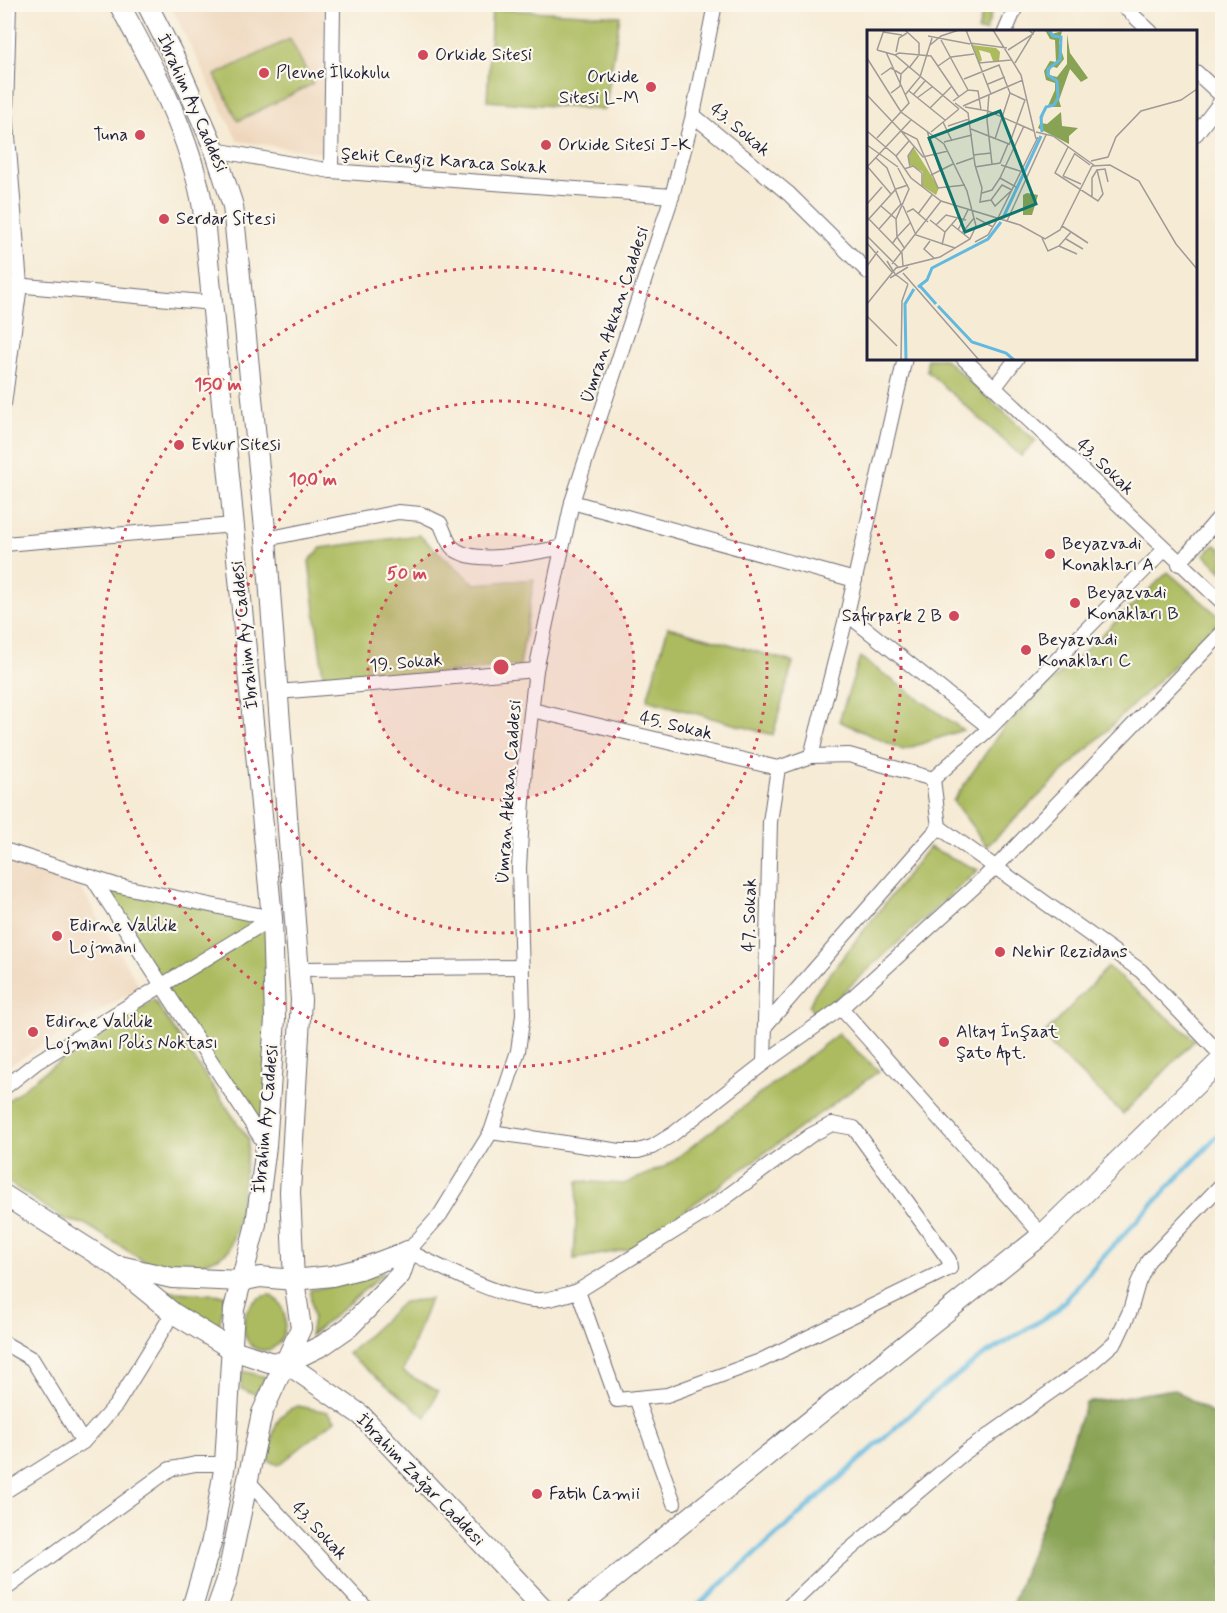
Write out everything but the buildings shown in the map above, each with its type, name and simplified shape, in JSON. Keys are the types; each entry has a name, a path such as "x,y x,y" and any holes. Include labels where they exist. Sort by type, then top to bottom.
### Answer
{"main road":[{"name":"İbrahim Ay Caddesi","path":"118,4 182,127 196,170 213,303 272,918 275,1019 266,1146 256,1224 241,1281"},
{"name":"İbrahim Ay Caddesi","path":"147,4 175,59 215,150 233,206 266,539 291,884 300,969 301,1000 290,1192 294,1280"},
{"path":"577,1608 1042,1235 1222,1057"},
{"path":"4,1195 114,1265 173,1313 233,1350 269,1362 286,1364 323,1345 363,1314 400,1275 408,1251"},
{"path":"114,1265 172,1278 241,1281 260,1277 294,1280 332,1276 363,1268 408,1251"},
{"path":"216,1608 226,1584 246,1479 262,1413 301,1328 294,1280"},
{"path":"192,1608 212,1540 225,1464 234,1309 241,1281"},
{"name":"İbrahim Zağar Caddesi","path":"286,1364 361,1415 543,1608"}],"street":[{"path":"4,404 20,285 6,112 9,4"},
{"path":"331,171 333,4"},
{"name":"Ümran Akkan Caddesi","path":"408,1251 440,1215 491,1132 518,1051 523,1015 519,868 525,765 537,670 560,548 572,502 672,196 693,115 715,4"},
{"path":"1006,30 1017,4"},
{"path":"1121,4 1149,30"},
{"path":"1197,73 1222,98 1197,133"},
{"name":"43. Sokak","path":"693,115 789,194 867,271"},
{"name":"Şehit Cengiz Karaca Sokak","path":"215,150 331,171 672,196"},
{"path":"4,284 213,303"},
{"path":"811,756 847,614 905,360"},
{"name":"43. Sokak","path":"965,360 1179,564 1222,602"},
{"path":"995,387 1015,360"},
{"path":"572,502 855,580"},
{"path":"266,539 398,512 421,514 440,523 452,547 470,556 493,557 560,548"},
{"path":"1179,564 1222,514"},
{"path":"4,544 234,525"},
{"path":"933,779 990,728 1165,549"},
{"path":"847,614 990,728"},
{"path":"491,1132 638,1151 652,1147 673,1134 764,1063 841,1008 996,867 1222,633"},
{"name":"19. Sokak","path":"278,692 537,670"},
{"name":"45. Sokak","path":"532,710 777,768"},
{"path":"777,768 811,756 849,755 933,779"},
{"name":"47. Sokak","path":"764,1063 770,822 777,768"},
{"path":"933,779 939,827 1141,972 1222,1057"},
{"path":"766,1025 939,827"},
{"path":"4,850 115,885 272,918"},
{"path":"92,877 266,1146"},
{"path":"4,1088 37,1062 272,918"},
{"path":"300,969 522,967"},
{"path":"841,1008 1042,1235"},
{"path":"408,1251 450,1273 502,1292 540,1300 578,1291 707,1211 811,1135 832,1124 854,1128 949,1260 950,1268 760,1361 666,1395 617,1400 578,1291"},
{"path":"787,1608 835,1562 963,1453 1090,1364 1116,1341 1130,1311 1138,1283 1148,1261 1222,1184"},
{"path":"4,1492 83,1442 116,1405 173,1313"},
{"path":"4,1343 32,1359 83,1442"},
{"path":"636,1398 675,1503"},
{"path":"4,1590 170,1469 196,1464 225,1464"},
{"name":"43. Sokak","path":"246,1479 366,1608"}],"shaded area":[{"name":"Plevne İlkokulu","path":"170,5 325,5 323,153 238,141"},
{"name":"Edirne Valilik Lojmanı","path":"5,861 78,884 140,987 5,1068"}],"green space":[{"path":"984,5 994,5 986,30 978,30"},
{"path":"492,9 620,16 605,110 487,101"},
{"path":"290,39 313,84 238,121 215,75"},
{"path":"927,360 946,360 1036,441 1021,456 927,371"},
{"path":"419,535 475,584 534,579 520,666 324,684 309,561 321,548"},
{"path":"1215,545 1222,549 1222,572 1204,554"},
{"path":"1168,572 1222,619 987,846 953,801 1003,728"},
{"path":"668,627 793,662 773,735 647,700"},
{"path":"860,657 963,730 903,750 839,721"},
{"path":"929,847 978,870 828,1006 814,1014 809,1006 815,993"},
{"path":"92,877 272,918 266,1146"},
{"path":"1108,967 1195,1040 1123,1114 1042,1037"},
{"path":"154,1000 249,1140 238,1222 229,1250 218,1258 191,1267 155,1268 85,1224 65,1220 5,1180 4,1104 45,1071"},
{"path":"838,1034 879,1071 631,1249 574,1259 578,1181 624,1184 666,1166"},
{"path":"383,1271 384,1273 310,1336 313,1318 310,1290 361,1280"},
{"path":"159,1291 225,1295 219,1327"},
{"path":"270,1295 282,1307 285,1325 280,1341 274,1347 267,1350 257,1349 245,1336 245,1315 258,1298"},
{"path":"430,1299 403,1372 438,1391 426,1417 348,1354 403,1302"},
{"path":"242,1371 266,1377 258,1395 241,1389"},
{"path":"1174,1389 1222,1420 1222,1608 1011,1608 1086,1403"},
{"path":"298,1406 328,1412 335,1420 279,1465 268,1461 278,1420 289,1409"}],"waterway":[{"path":"695,1608 933,1394 981,1357 1056,1311 1109,1250 1222,1131"}],"place":[{"name":"Orkide Sitesi","path":"423,55"},
{"name":"Plevne İlkokulu","path":"264,73"},
{"name":"Orkide Sitesi L-M","path":"651,87"},
{"name":"Tuna","path":"140,135"},
{"name":"Orkide Sitesi J-K","path":"546,145"},
{"name":"Serdar Sitesi","path":"164,219"},
{"name":"Evkur Sitesi","path":"179,445"},
{"name":"Beyazvadi Konakları A","path":"1050,554"},
{"name":"Beyazvadi Konakları B","path":"1075,603"},
{"name":"Safirpark 2 B","path":"954,616"},
{"name":"Beyazvadi Konakları C","path":"1026,650"},
{"name":"Edirne Valilik Lojmanı","path":"57,936"},
{"name":"Nehir Rezidans","path":"1000,952"},
{"name":"Edirne Valilik Lojmanı Polis Noktası","path":"33,1032"},
{"name":"Altay İnşaat Şato Apt.","path":"944,1042"},
{"name":"Fatih Camii","path":"537,1494"}]}
